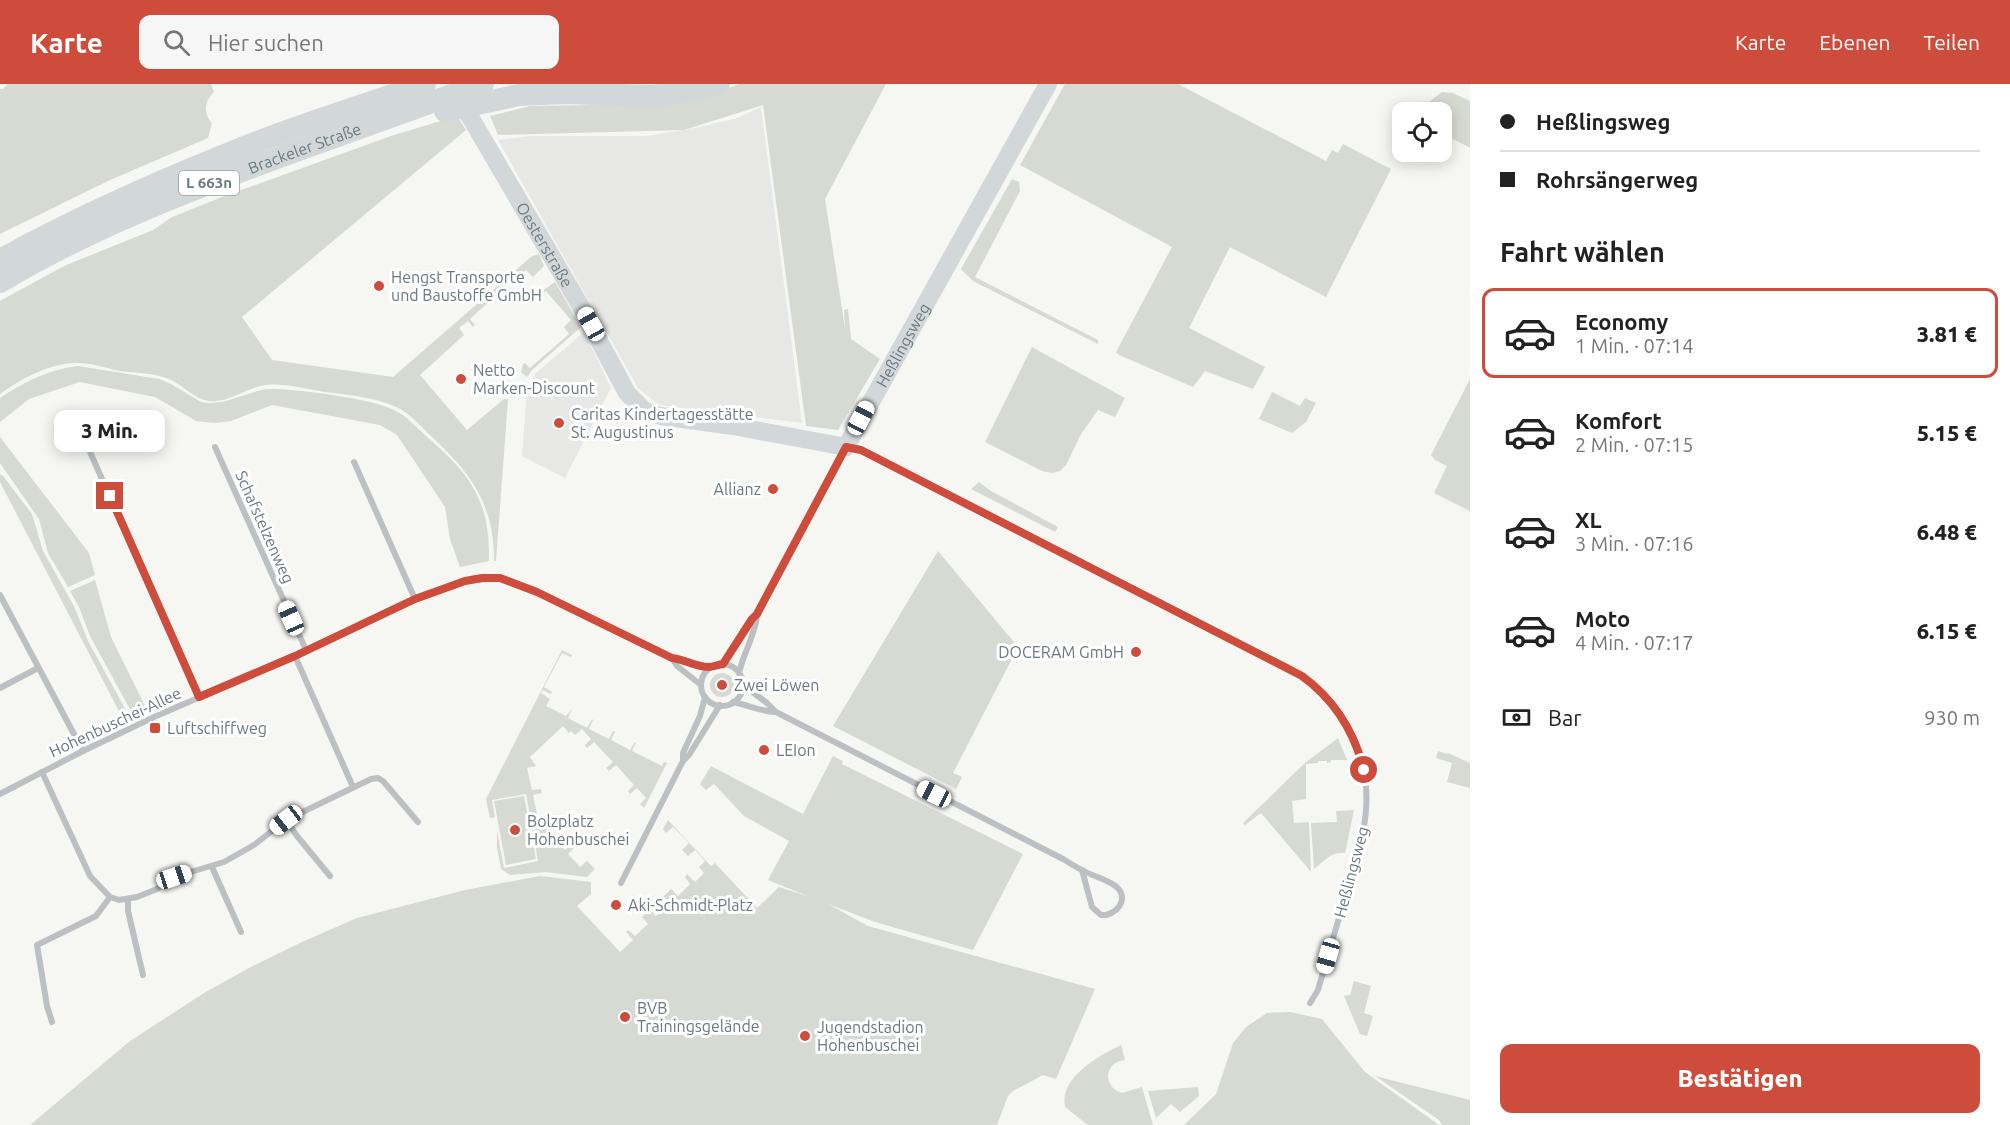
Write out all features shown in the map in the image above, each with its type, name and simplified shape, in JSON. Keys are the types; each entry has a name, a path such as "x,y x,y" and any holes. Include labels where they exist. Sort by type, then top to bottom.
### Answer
{"highway":[{"path":"425,97 490,91 652,96 719,84"},
{"name":"Brackeler Straße","path":"0,282 52,253 124,218 196,187 350,131 425,97"},
{"name":"Brackeler Straße","path":"0,260 42,236 145,187 254,143 425,97"}],"street":[{"name":"Oesterstraße","path":"452,84 580,305 627,393 635,402 645,411 671,419 733,426 846,447"},
{"name":"Heßlingsweg","path":"1048,84 846,447 861,450 1273,660 1314,685 1335,707 1351,731 1360,756 1366,789 1366,810 1364,831 1328,956 1318,990 1310,1003"},
{"path":"82,434 199,697"},
{"name":"Schafstelzenweg","path":"215,447 306,650"},
{"path":"723,664 757,614 846,447"},
{"path":"354,462 415,599"},
{"name":"Hohenbuschei-Allee","path":"0,794 83,751 199,697 295,656 415,599 465,581 500,578 537,592 672,658 711,667"},
{"path":"0,595 83,751"},
{"path":"739,673 757,623 757,614"},
{"path":"295,656 353,787"},
{"name":"Hohenbuschei-Allee","path":"672,658 677,666 701,685"},
{"path":"776,712 763,711 733,702 720,705 712,703 705,697 701,685 706,672 711,667 723,664 735,668 743,685 776,712 1115,885 1120,891 1122,905 1118,910 1106,915 1096,912 1092,907 1082,870"},
{"path":"0,688 38,669"},
{"path":"733,702 740,695 743,685"},
{"path":"683,761 683,753 700,716 705,697"},
{"path":"621,883 683,761 720,705"},
{"path":"42,772 90,876 110,897 128,900 147,894 174,877 212,867 254,845 286,820 371,779 378,778 383,781 418,822"},
{"path":"286,820 330,876"},
{"path":"212,867 241,932"},
{"path":"52,1022 47,1006 37,945 96,916 110,897"},
{"path":"128,900 128,911 143,975"}],"shaded area":[{"path":"8,84 211,84 214,92 208,99 206,107 207,115 212,123 208,138 110,180 0,234 0,89"},
{"path":"739,84 886,84 825,199 845,328 844,310 848,309 851,339 880,359 838,430 806,426 763,105 684,130 498,135 490,116 530,106 662,104 714,94"},
{"path":"1065,84 1178,84 1326,161 1332,150 1338,153 1343,144 1391,169 1326,297 1230,247 1189,328 1265,367 1253,389 1205,371 1193,387 1116,352 1172,247 1020,165"},
{"path":"1442,92 1453,93 1470,101 1470,148 1452,138 1452,102 1429,102"},
{"path":"761,107 802,423 659,405 638,388 498,140 532,136 647,136 737,118"},
{"path":"457,116 466,130 242,317 272,360 393,377 532,256 539,254 544,266 533,277 526,270 505,288 510,295 508,297 502,290 470,319 475,325 473,327 468,321 459,328 464,335 420,375 467,430 504,399 508,399 496,561 494,561 493,541 485,506 469,477 415,420 388,404 361,397 273,385 259,386 224,400 209,401 198,398 163,377 80,363 45,369 0,394 0,301 64,266 153,230 172,217 391,136"},
{"path":"1012,179 1019,182 1020,191 975,277 1098,340 1098,344 973,281 961,269"},
{"path":"555,282 581,327 527,377 521,372 523,364 525,363 530,368 569,334 564,327 571,320 546,291 540,296 538,294"},
{"name":"Caritas Kindertagesstätte St. Augustinus","path":"584,332 611,388 565,478 522,456 527,390 536,373"},
{"path":"1032,347 1125,398 1115,417 1098,410 1081,434 1066,465 1060,471 1052,473 1042,471 985,442"},
{"path":"78,366 159,379 201,402 220,402 264,390 285,389 370,402 399,412 455,463 475,490 486,521 489,561 460,567 450,539 445,507 397,435 380,425 272,405 231,421 214,423 196,421 155,397 80,382 29,399 0,422 0,398 37,377"},
{"path":"1470,379 1470,511 1434,493 1447,466 1435,460 1431,455"},
{"path":"1272,392 1300,406 1305,398 1316,403 1306,422 1292,433 1259,419"},
{"path":"0,437 89,553 95,575 68,587 48,553 39,519 0,463"},
{"path":"0,474 32,514 43,551 74,606 88,641 128,714 122,717 0,482"},
{"path":"979,482 991,491 1058,527 1055,532 971,489"},
{"path":"938,551 1018,647 953,773 962,777 956,789 833,726"},
{"path":"95,580 111,637 145,706 132,713 90,636 70,591"},
{"path":"562,650 572,655 571,657 562,653 544,687 552,692 551,694 543,690 541,693 550,699 546,706 566,716 572,709 568,718 587,728 592,719 589,729 609,739 615,731 611,740 630,750 635,742 632,751 662,766 664,762 667,763 644,808 640,804 646,798 637,788 630,794 628,791 634,785 616,765 609,771 606,768 613,762 594,742 587,748 585,745 591,739 582,729 575,735 571,731 569,733 563,726 530,757 536,766 527,768 532,790 541,789 542,793 533,795 538,819 547,817 553,824 547,831 565,850 572,844 575,847 568,854 580,867 587,861 595,869 587,877 546,872 510,875 501,869 497,831 504,868 538,861 526,794 492,800 495,817 490,818 486,799"},
{"path":"722,673 731,676 734,685 731,694 722,697 713,694 710,685 713,676"},
{"path":"1338,738 1347,760 1331,760 1327,763 1327,761 1318,761 1318,763 1306,764 1306,799 1292,801 1294,823 1309,822 1311,872 1261,813 1245,825 1243,823 1305,763"},
{"path":"1438,751 1470,763 1470,788 1447,782 1452,763 1436,758"},
{"name":"BVB Trainingsgelände","path":"833,756 843,761 842,764 1023,854 973,950 875,922 828,904 868,926 1095,989 1056,1079 1043,1075 1013,1091 1008,1096 997,1125 30,1125 130,1041 204,993 302,942 357,918 465,890 540,876 591,882 591,894 577,906 620,952 633,940 626,932 628,930 635,936 648,924 642,917 650,909 656,916 669,903 663,897 671,889 678,896 690,884 685,877 687,874 695,882 704,873 699,867 705,861 695,850 688,856 682,850 689,843 673,827 666,833 663,829 668,820 711,866 715,863 757,908 779,887 810,897 768,880 789,841 744,816 714,784 706,790 700,784 711,766 803,814"},
{"name":"Bolzplatz Hohenbuschei","path":"524,796 536,859 506,865 494,801"},
{"path":"1354,810 1345,853 1332,855 1314,869 1311,823 1337,822 1336,811"},
{"path":"1354,981 1371,986 1364,1013 1373,1016 1367,1036 1360,1034 1344,996 1350,995"},
{"path":"1290,1012 1322,1019 1365,1072 1439,1125 1184,1125 1216,1094 1233,1043 1246,1027 1267,1013"},
{"path":"1121,1045 1125,1060 1113,1065 1110,1070 1108,1075 1111,1086 1122,1093 1142,1087 1153,1125 1088,1125 1065,1107 1068,1086 1082,1069"},
{"path":"1375,1076 1470,1100 1470,1125 1442,1125 1439,1120"},
{"path":"1198,1087 1199,1096 1180,1112 1171,1104 1156,1118 1148,1091"}],"place":[{"name":"Hengst Transporte und Baustoffe GmbH","path":"379,286"},
{"name":"Netto Marken-Discount","path":"461,379"},
{"name":"Caritas Kindertagesstätte St. Augustinus","path":"559,423"},
{"name":"Allianz","path":"773,489"},
{"name":"DOCERAM GmbH","path":"1136,652"},
{"name":"Zwei Löwen","path":"722,685"},
{"name":"Luftschiffweg","path":"155,728"},
{"name":"LEIon","path":"764,750"},
{"name":"Bolzplatz Hohenbuschei","path":"515,830"},
{"name":"Aki-Schmidt-Platz","path":"616,905"},
{"name":"BVB Trainingsgelände","path":"625,1017"},
{"name":"Jugendstadion Hohenbuschei","path":"805,1036"}],"route":[{"path":"110,496 199,697 295,656 415,599 465,581 482,578 500,578 537,592 672,658 711,667 723,664 757,614 846,447 861,450 1302,676 1324,694 1344,720 1351,731 1364,770"}]}
